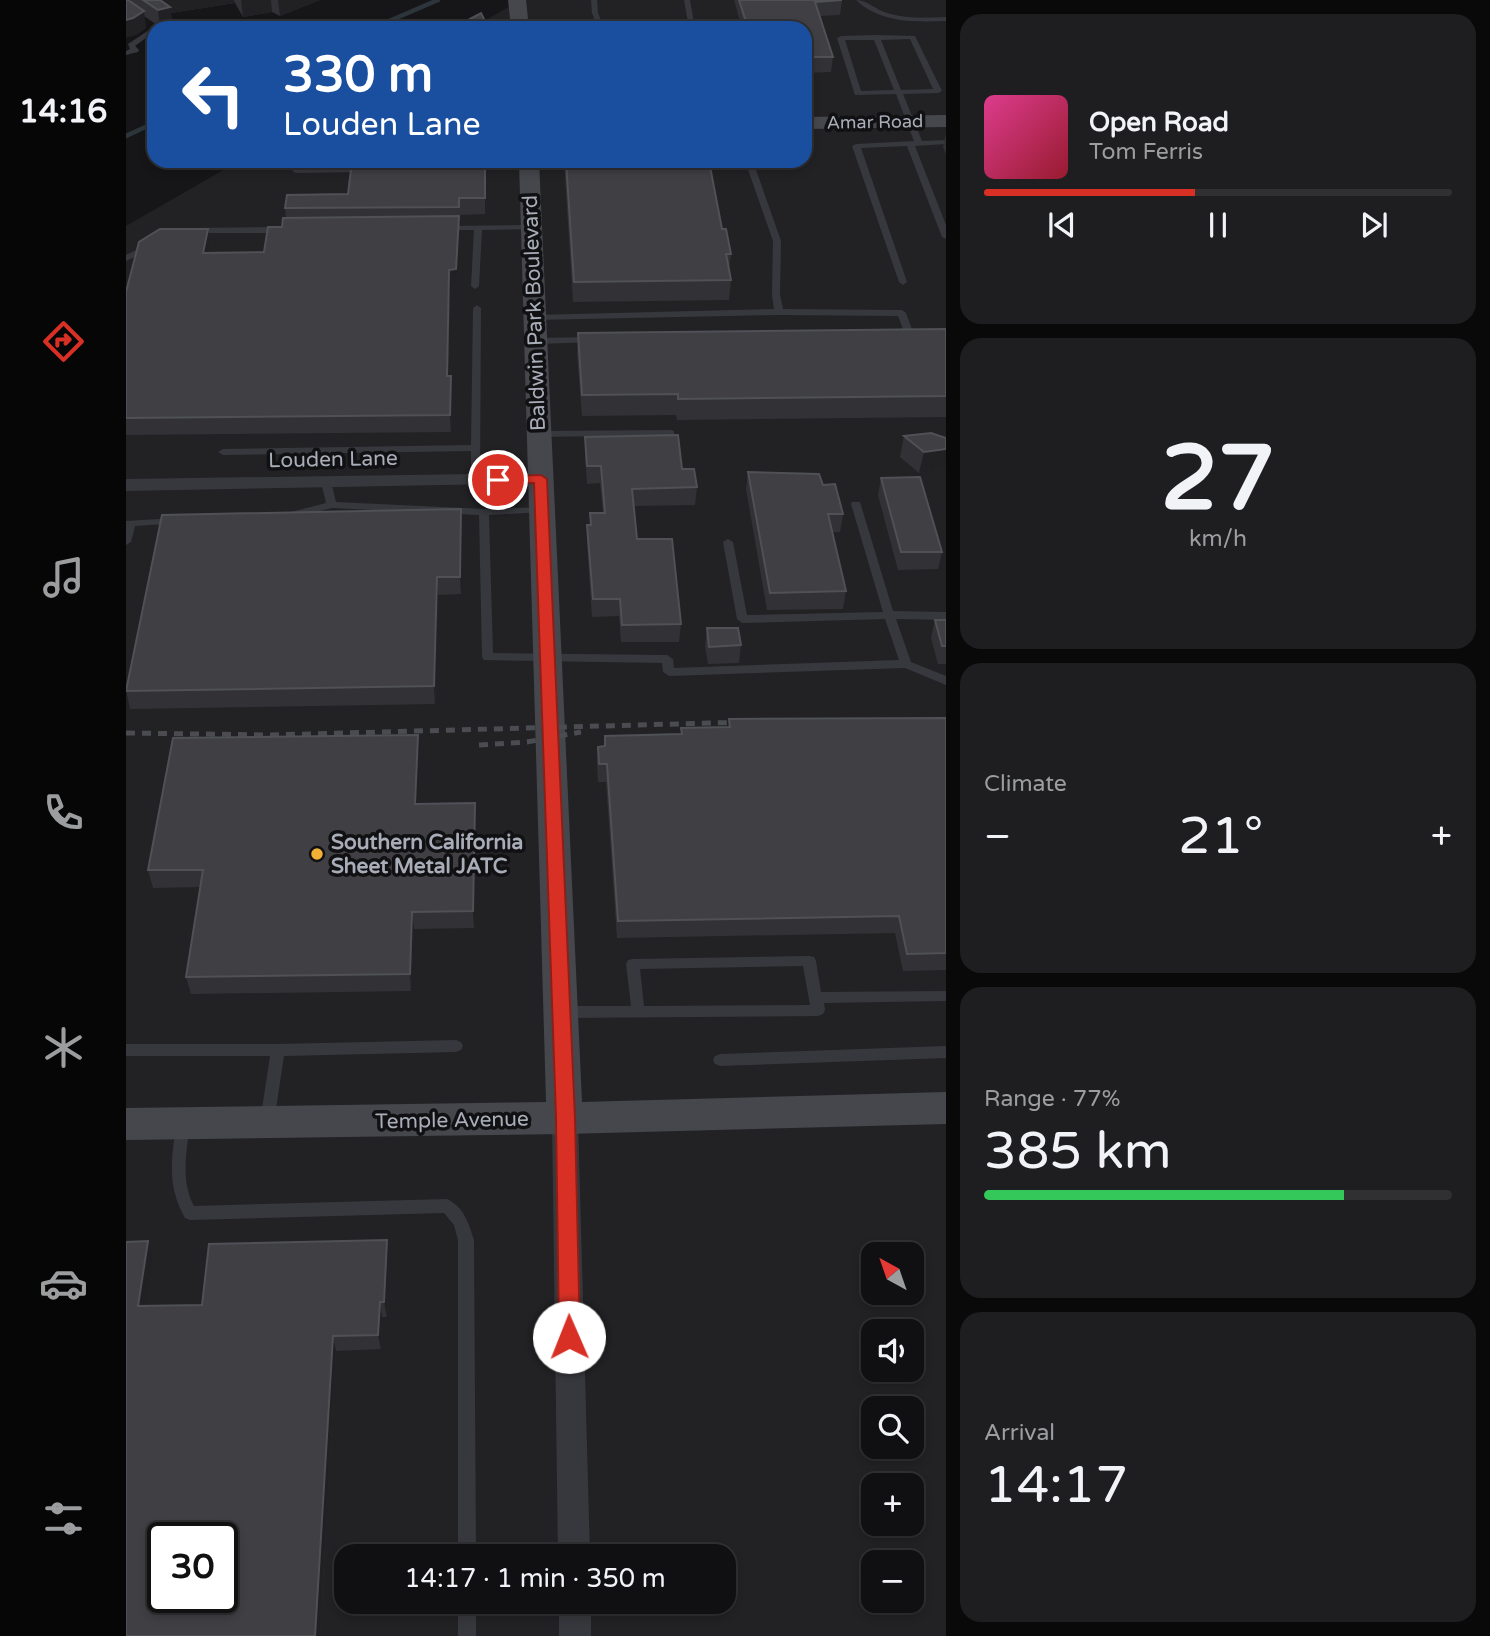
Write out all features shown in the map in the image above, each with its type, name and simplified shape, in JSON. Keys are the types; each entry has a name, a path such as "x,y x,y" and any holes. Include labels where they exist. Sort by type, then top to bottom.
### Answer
{"main road":[{"path":"517,0 519,21"},
{"name":"Amar Road","path":"812,123 946,121"},
{"name":"Baldwin Park Boulevard","path":"529,168 565,1118"},
{"name":"Temple Avenue","path":"126,1124 565,1118 946,1108"}],"street":[{"name":"Louden Lane","path":"126,485 541,479"},
{"name":"Baldwin Park Boulevard","path":"565,1118 574,1544"},
{"path":"575,1614 575,1636"}],"lane":[{"path":"594,0 598,21"},
{"path":"687,0 691,21"},
{"path":"859,0 878,15 946,19"},
{"path":"126,54 135,50 131,46 147,35"},
{"path":"876,37 911,121 914,143 946,237"},
{"path":"914,37 938,91 899,93 858,93 841,38 914,37"},
{"path":"903,282 856,146 946,142"},
{"path":"751,168 777,241 776,295 779,312"},
{"path":"296,171 376,169"},
{"path":"438,228 531,227"},
{"path":"475,286 478,228"},
{"path":"180,231 288,230"},
{"path":"126,258 158,242"},
{"path":"476,480 477,309"},
{"path":"535,329 581,318 779,312 902,313 909,335 946,335"},
{"path":"654,317 656,328"},
{"path":"581,318 582,340"},
{"path":"535,329 582,340 607,340"},
{"path":"539,434 671,433"},
{"path":"223,452 476,448"},
{"path":"326,482 332,505"},
{"path":"856,503 906,664"},
{"path":"279,515 307,513 332,505 484,512 541,509"},
{"path":"484,512 488,657 667,659 669,672 906,664 946,681"},
{"path":"126,542 128,518 184,520"},
{"path":"728,542 742,619 946,616"},
{"path":"561,1013 638,1010 818,1010 809,961 633,964 638,1010"},
{"path":"817,998 946,996"},
{"path":"126,1049 278,1050 456,1046"},
{"path":"267,1122 278,1050"},
{"path":"720,1060 946,1052"},
{"path":"184,1123 177,1183 180,1198 190,1213 447,1206 461,1222 466,1240 467,1544"},
{"path":"467,1614 467,1636"}],"shaded area":[{"path":"521,0 946,0 946,1636 126,1636 126,226 227,168 812,168 812,21 484,21"}],"building":[{"path":"128,0 144,11 126,20"},
{"path":"143,0 160,0 170,7 158,10"},
{"path":"739,0 842,0 815,2 833,57 812,57 812,21 746,21"},
{"path":"481,13 485,21 466,21"},
{"path":"351,168 485,168 485,198 459,198 459,207 285,208 287,195 348,194"},
{"path":"566,168 710,168 722,229 726,229 731,254 726,254 731,280 574,282"},
{"path":"459,216 456,269 449,270 447,376 451,376 450,415 126,418 126,292 139,242 160,229 208,229 203,253 264,252 268,227 282,227 283,218"},
{"path":"946,329 946,396 678,399 678,394 582,395 578,333"},
{"path":"931,433 946,438 946,449 924,452 904,436"},
{"path":"678,435 682,469 694,469 697,487 632,489 637,539 672,539 681,624 622,625 620,599 593,599 587,525 591,525 590,513 605,513 601,466 587,466 585,437"},
{"path":"748,472 819,474 823,485 835,484 843,514 828,514 846,591 770,593"},
{"path":"920,477 942,552 901,552 881,478"},
{"path":"461,509 460,577 437,577 434,686 126,691 162,515"},
{"path":"935,620 946,620 946,646 942,646"},
{"path":"707,628 738,628 741,645 709,647"},
{"path":"946,718 946,953 907,954 899,916 618,921 607,764 599,764 598,747 605,746 605,736 682,734 681,728 730,727 729,719"},
{"name":"Southern California Sheet Metal JATC","path":"418,735 415,804 475,803 473,911 412,912 410,974 186,977 203,870 148,870 173,738"},
{"path":"387,1240 384,1302 380,1302 378,1335 333,1336 315,1636 126,1636 126,1242 148,1241 138,1306 202,1305 209,1244"}],"waterway":[{"path":"389,21 438,0"},
{"path":"126,136 147,126"}],"railway":[{"path":"126,733 270,735 750,722"},
{"path":"479,745 527,742 581,732"}],"place":[{"name":"Southern California Sheet Metal JATC","path":"317,854"}],"route":[{"path":"498,480 541,479 548,726 565,1118 569,1337"}]}
